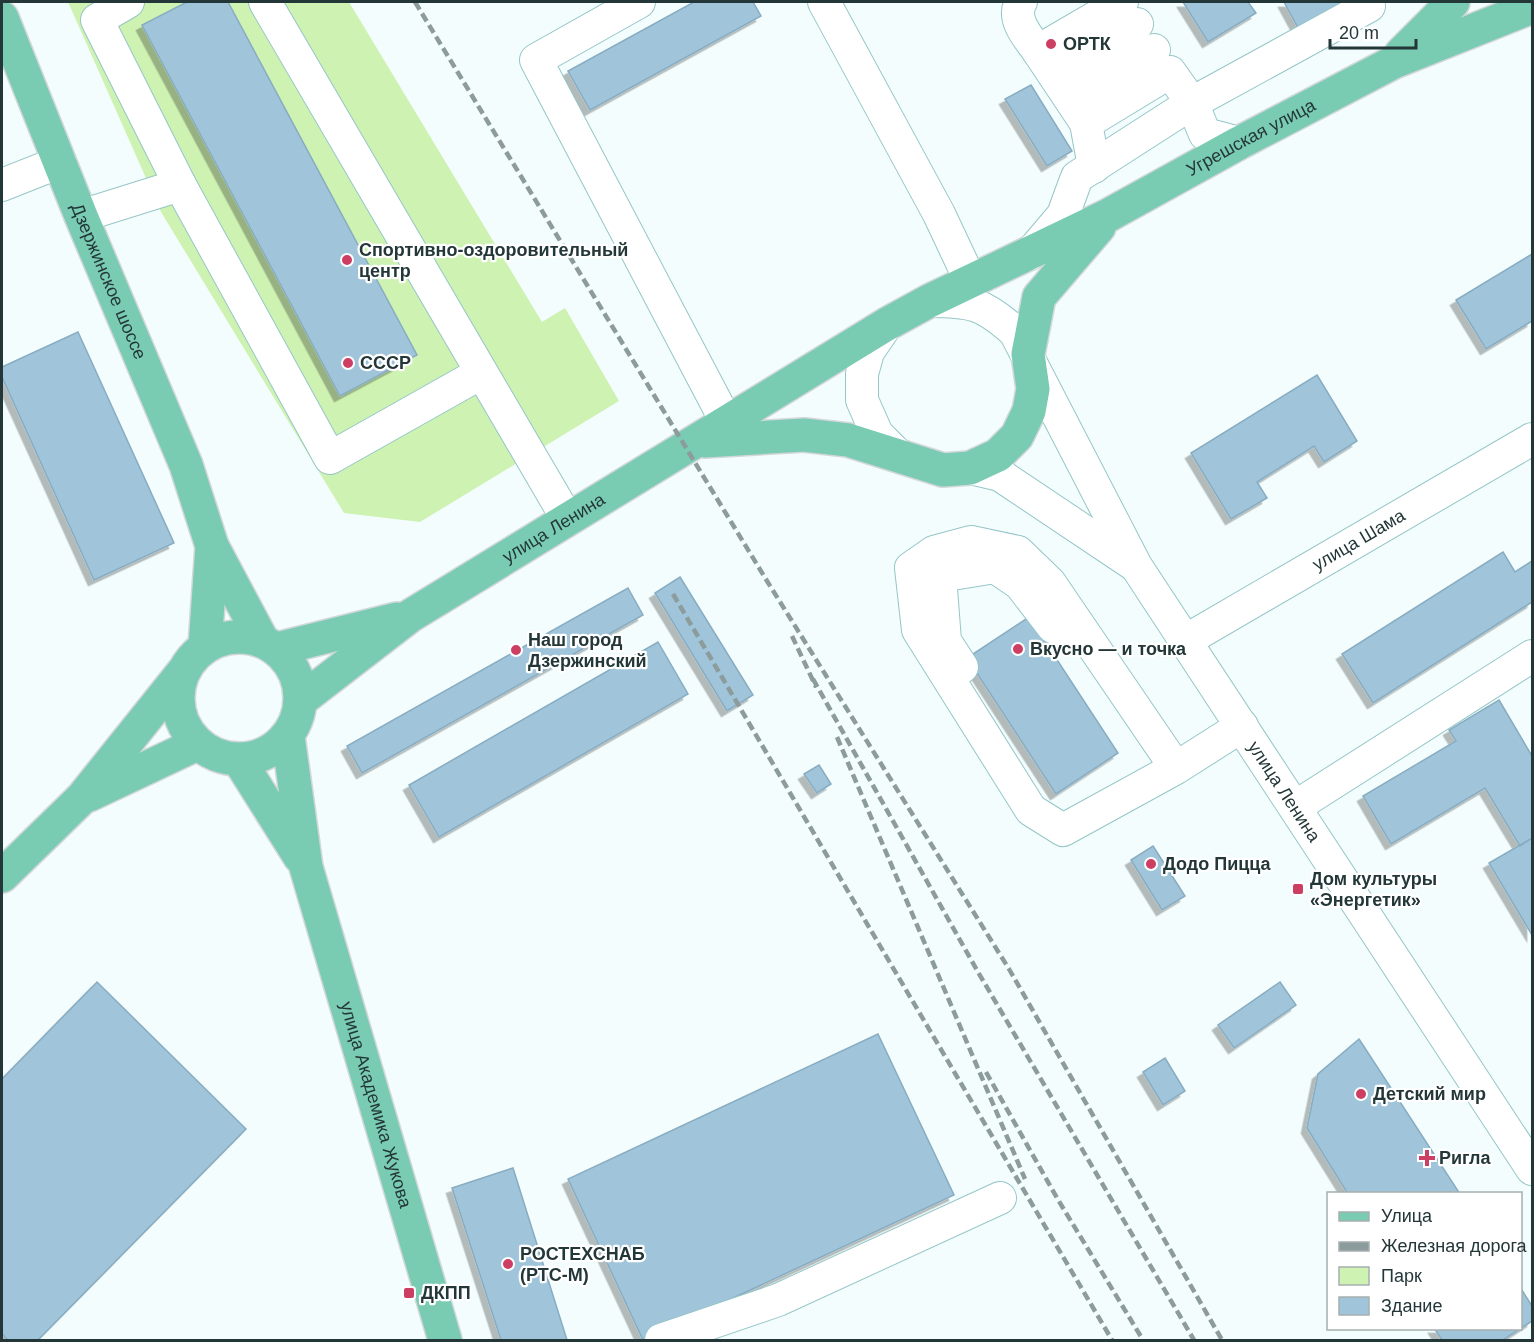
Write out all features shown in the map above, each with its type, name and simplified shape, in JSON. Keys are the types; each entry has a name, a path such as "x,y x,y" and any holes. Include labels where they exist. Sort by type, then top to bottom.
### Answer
{"main road":[{"name":"Угрешская улица","path":"1394,62 1453,2"},
{"name":"Угрешская улица","path":"929,301 1028,256 1107,216 1239,143 1394,62 1533,7"},
{"name":"Дзержинское шоссе","path":"2,18 81,216 186,465 212,546 270,645"},
{"name":"Угрешская улица","path":"1028,354 1039,297 1107,216"},
{"name":"улица Ленина","path":"301,700 410,616 887,324 929,301"},
{"name":"улица Ленина","path":"698,441 804,435 848,440 943,470 970,468 998,455 1017,436 1029,411 1033,388 1028,354"},
{"name":"Дзержинское шоссе","path":"205,647 212,546"},
{"name":"улица Ленина","path":"270,645 410,616"},
{"path":"2,876 82,798 184,671 205,647 233,637 270,645 295,672 301,700 300,713 288,736 275,749 258,757 239,760 210,752 197,744 187,732 179,710 179,686 184,671"},
{"name":"улица Академика Жукова","path":"288,736 306,867 445,1341"},
{"path":"82,798 197,744"},
{"name":"улица Академика Жукова","path":"239,760 306,867"}],"street":[{"path":"128,2 98,20 180,185 330,458 481,373"},
{"path":"265,2 568,520"},
{"path":"639,2 536,60 727,423"},
{"path":"824,2 939,214 971,282"},
{"path":"1021,2 1019,23 1078,111 1094,167"},
{"path":"1028,256 1063,215 1077,177 1192,103 1369,6"},
{"path":"1046,62 1127,9 1192,103 1205,134 1239,143"},
{"path":"1078,111 1162,61"},
{"path":"2,185 60,162"},
{"path":"81,216 153,196 180,185"},
{"name":"улица Ленина","path":"929,301 965,301 993,312 1015,332 1136,566 1533,1169"},
{"name":"улица Ленина","path":"887,324 868,352 862,375 862,400 876,434 897,454"},
{"name":"улица Шама","path":"1185,641 1533,439"},
{"name":"улица Ленина","path":"970,468 1000,475 1136,566"},
{"path":"1176,768 1050,584 1018,552 971,542 934,552 911,568 918,630 1031,810 1063,830 1176,768 1242,726"},
{"path":"1294,807 1533,656"},
{"path":"661,1341 777,1300 1000,1198"}],"green space":[{"name":"Спортивно-оздоровительный центр","path":"68,2 349,2 542,322 565,308 619,401 420,522 344,513 161,212"}],"building":[{"path":"187,2 228,2 417,355 340,396 142,25"},
{"path":"694,2 753,2 761,16 590,110 568,71"},
{"path":"1183,2 1248,2 1256,13 1208,42"},
{"path":"1284,2 1353,2 1316,26 1297,26"},
{"path":"1031,85 1072,151 1047,166 1005,99"},
{"path":"1532,254 1532,321 1486,349 1456,300"},
{"path":"78,332 174,543 94,580 2,377 2,367"},
{"path":"1317,375 1357,441 1324,462 1314,446 1257,482 1267,498 1231,519 1191,453"},
{"path":"1503,552 1515,572 1532,561 1532,602 1373,703 1342,654"},
{"path":"680,577 753,695 727,711 655,593"},
{"path":"628,588 643,615 362,773 347,746"},
{"path":"1029,617 1118,753 1056,794 967,658"},
{"path":"658,642 688,694 439,837 409,785"},
{"path":"1499,700 1532,756 1532,838 1520,846 1485,788 1391,844 1363,796 1456,741 1449,730"},
{"path":"819,765 831,784 817,793 804,774"},
{"path":"1532,838 1532,935 1489,863"},
{"path":"1153,846 1185,896 1162,910 1131,860"},
{"path":"97,982 246,1129 38,1340 8,1340 2,1334 2,1079"},
{"path":"1280,982 1296,1005 1234,1048 1218,1025"},
{"path":"878,1034 954,1195 643,1340 568,1179"},
{"path":"1359,1039 1459,1192 1347,1192 1307,1128 1318,1074"},
{"path":"1165,1058 1185,1091 1163,1105 1143,1072"},
{"path":"513,1168 567,1340 501,1340 452,1188"},
{"path":"1522,1290 1532,1306 1532,1321 1522,1328"},
{"path":"1435,1330 1518,1330 1503,1340 1442,1340"}],"railway":[{"path":"415,2 767,581 1009,969 1222,1340"},
{"path":"673,594 1112,1340"},
{"path":"792,636 816,687"},
{"path":"813,679 978,972 1194,1340"},
{"path":"837,737 1025,1179"},
{"path":"986,1072 1057,1198 1143,1340"}],"place":[{"name":"ОРТК","path":"1051,44"},
{"name":"Спортивно-оздоровительный центр","path":"347,260"},
{"name":"СССР","path":"348,363"},
{"name":"Вкусно — и точка","path":"1018,649"},
{"name":"Наш город Дзержинский","path":"516,650"},
{"name":"Додо Пицца","path":"1151,864"},
{"name":"Дом культуры «Энергетик»","path":"1298,889"},
{"name":"Детский мир","path":"1361,1094"},
{"name":"Ригла","path":"1427,1158"},
{"name":"РОСТЕХСНАБ (РТС-М)","path":"508,1264"},
{"name":"ДКПП","path":"409,1293"}]}
